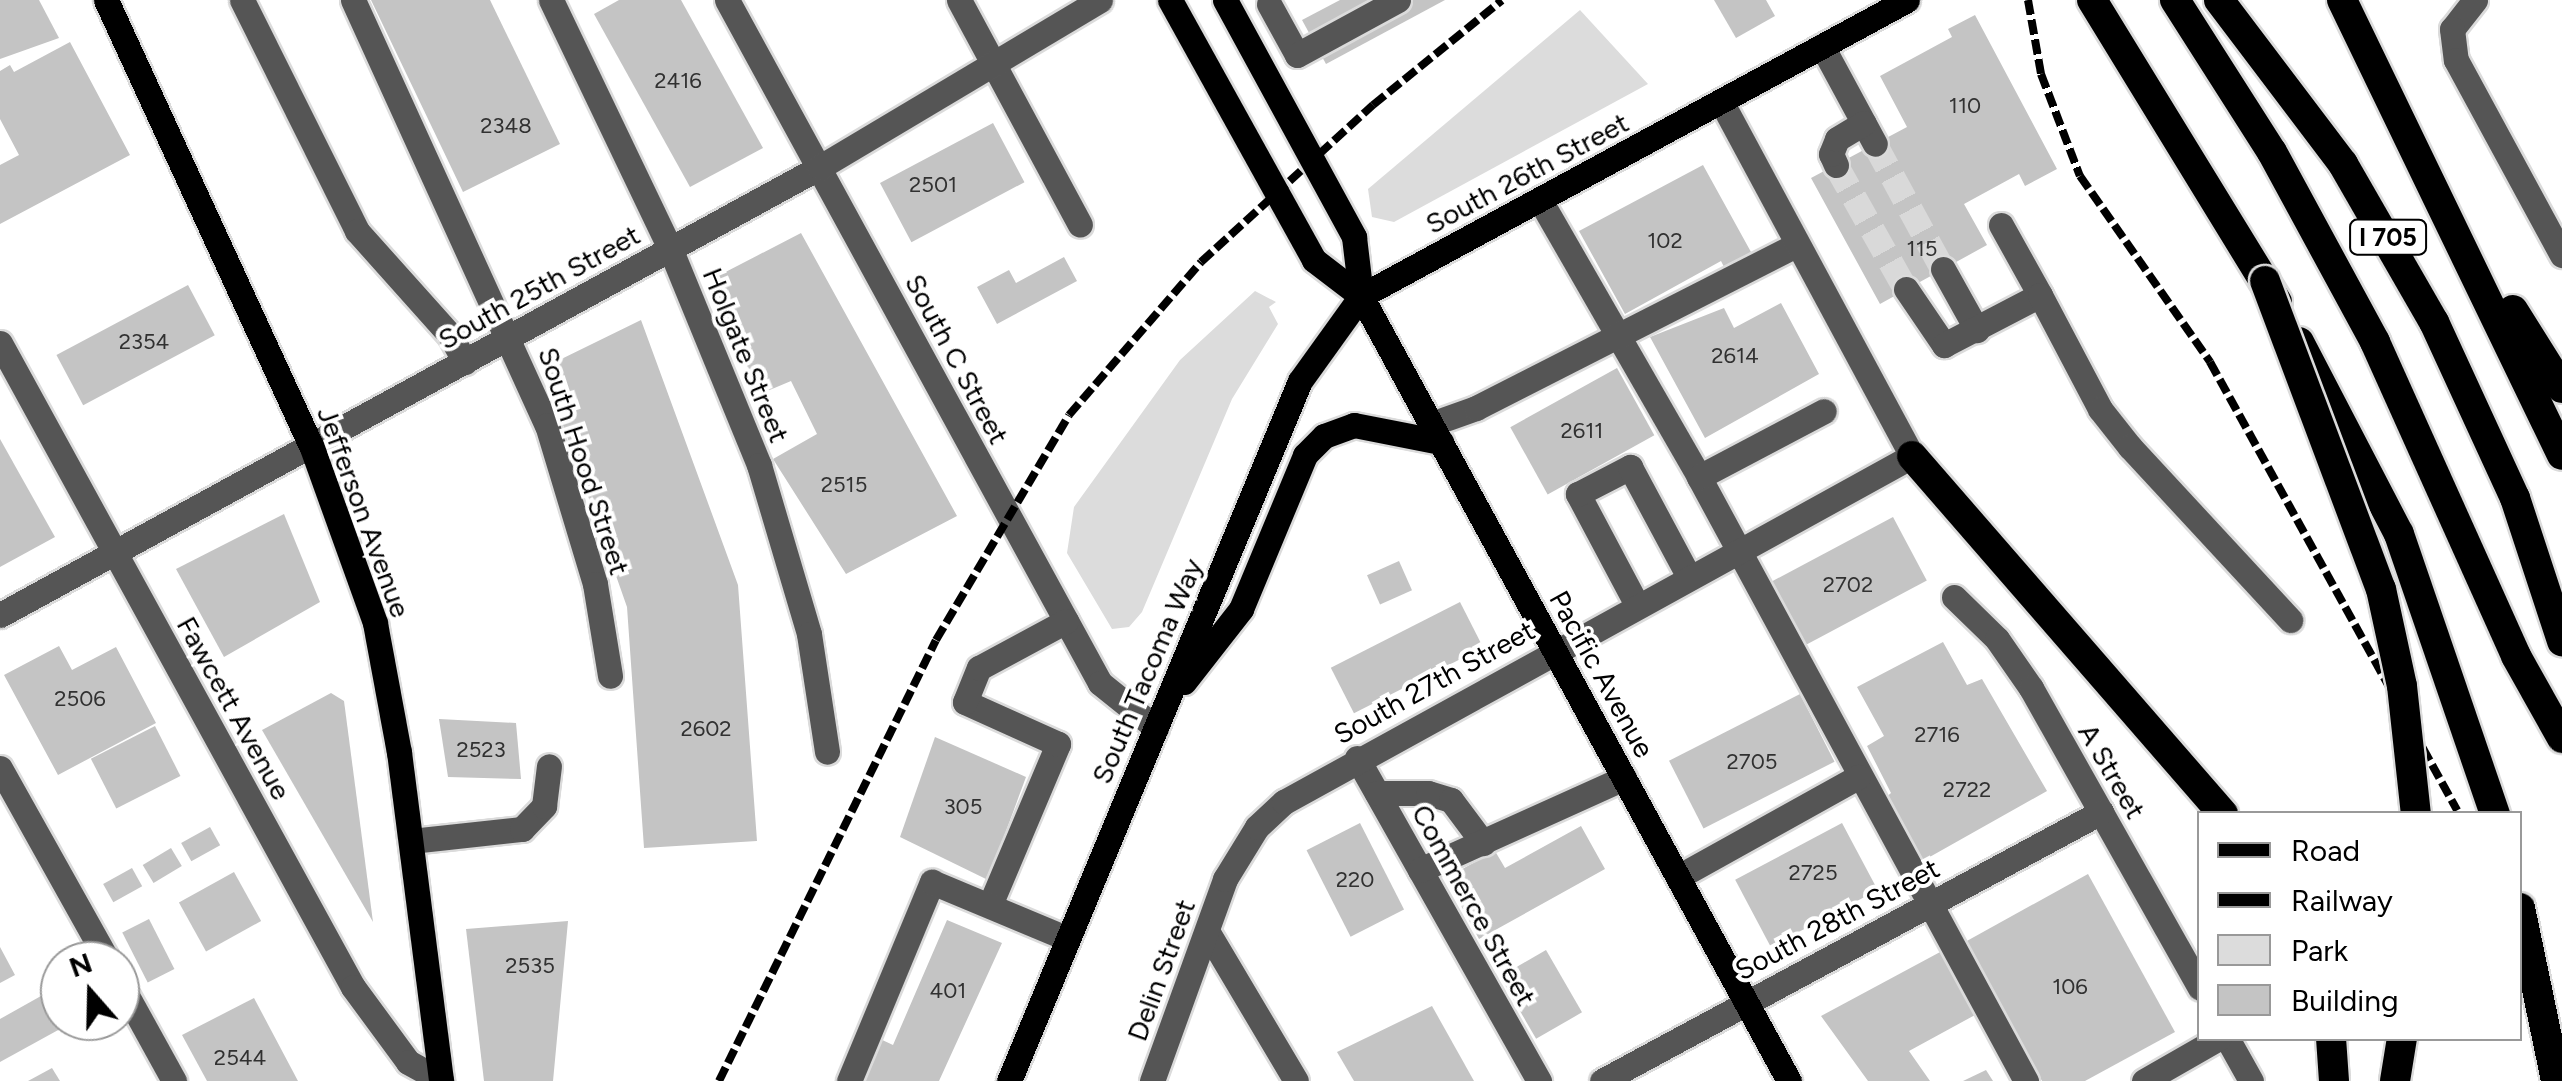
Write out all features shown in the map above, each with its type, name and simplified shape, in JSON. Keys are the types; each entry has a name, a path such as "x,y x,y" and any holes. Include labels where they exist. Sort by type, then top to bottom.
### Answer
{"highway":[{"path":"2092,0 2265,281 2399,534 2494,811"},
{"path":"2175,0 2272,152 2375,342 2516,656 2562,738"},
{"name":"I 705","path":"2219,0 2334,150 2434,322 2515,498 2562,641"},
{"path":"2342,0 2562,454"},
{"path":"2426,172 2562,388"},
{"path":"2265,281 2381,589 2404,702 2416,811"},
{"path":"1912,456 2220,811"},
{"path":"2522,918 2556,1081"},
{"path":"2331,1041 2334,1081"},
{"path":"2395,1081 2402,1041"}],"main road":[{"name":"Jefferson Avenue","path":"106,0 311,445 375,623 411,841 441,1080"},
{"name":"Pacific Avenue","path":"1170,0 1314,260 1361,296"},
{"name":"Pacific Avenue","path":"1225,0 1354,237 1361,296 1789,1081"},
{"name":"South 26th Street","path":"1361,296 1908,0"},
{"name":"South Tacoma Way","path":"1008,1081 1300,382 1361,296"},
{"path":"1159,719 1241,609 1305,454 1324,436 1354,425 1436,433"}],"street":[{"path":"242,0 357,230 450,335 464,362"},
{"name":"South Hood Street","path":"353,0 511,337 577,518 610,676"},
{"name":"Holgate Street","path":"551,0 670,248 759,466 813,657 827,752"},
{"name":"South C Street","path":"726,0 1110,697 1159,719"},
{"path":"958,0 1080,225"},
{"name":"South 25th Street","path":"0,615 820,167 1100,0"},
{"path":"1268,4 1297,56 1398,0"},
{"path":"2475,0 2452,29 2456,60 2562,255"},
{"path":"1822,46 1870,134 1837,139 1831,154 1836,164"},
{"path":"1721,102 1912,456"},
{"path":"1540,200 1699,478 1735,552 2026,1081"},
{"path":"2001,225 2100,408 2130,448 2290,620"},
{"path":"1436,433 1617,332 1796,245"},
{"path":"1943,269 1977,330"},
{"path":"1906,290 1944,346 2040,295"},
{"name":"Fawcett Avenue","path":"0,343 354,987 408,1062 441,1080"},
{"path":"1699,478 1824,411"},
{"name":"South 27th Street","path":"1225,878 1257,827 1316,780 1912,456"},
{"path":"1638,605 1578,494 1630,467 1689,577"},
{"name":"A Street","path":"1954,597 1998,639 2102,812 2197,983"},
{"path":"990,906 1058,744 965,702 979,668 1066,621"},
{"name":"Commerce Street","path":"1357,758 1539,1081"},
{"path":"411,841 522,829 544,806 550,766"},
{"path":"0,768 97,941"},
{"path":"1678,877 1858,777"},
{"path":"1420,870 1624,778"},
{"path":"1377,793 1428,793 1451,800 1482,843"},
{"name":"South 28th Street","path":"1602,1081 2102,812"},
{"name":"Delin Street","path":"1152,1081 1225,878"},
{"path":"849,1081 932,882 1068,939"},
{"path":"1207,931 1296,1081"},
{"path":"140,1020 174,1081"},
{"path":"2144,1081 2214,1041"},
{"path":"2229,1041 2251,1081"}],"green space":[{"path":"1580,10 1648,84 1394,222 1372,217 1368,189"},
{"path":"1255,291 1276,302 1269,307 1278,324 1232,399 1142,612 1129,627 1112,629 1067,553 1074,507 1180,360"}],"building":[{"path":"0,0 39,0 59,38 0,59"},
{"path":"371,0 490,0 560,144 463,192"},
{"path":"619,0 681,0 763,148 690,187 594,14"},
{"path":"1340,0 1445,0 1326,64 1302,20"},
{"path":"1714,0 1766,0 1775,16 1736,38"},
{"path":"1975,15 2057,169 2025,186 2019,174 1964,204 1987,245 1880,304 1811,178 1907,127 1880,76 1952,37 1948,29"},
{"path":"70,42 130,155 0,224 0,165 19,155 0,119 0,71 10,65 14,72"},
{"path":"993,123 1024,182 911,242 880,183"},
{"path":"1703,165 1751,252 1725,269 1721,261 1625,314 1579,231"},
{"path":"801,233 957,516 846,574 773,459 817,434 791,381 758,395 712,279"},
{"path":"1064,257 1077,281 997,324 977,287 1009,270 1016,283"},
{"path":"188,285 215,335 83,405 56,355"},
{"path":"1781,303 1819,374 1705,438 1650,337 1724,308 1734,328"},
{"path":"641,320 738,585 757,841 644,848 627,607 543,368"},
{"path":"1617,368 1654,435 1548,494 1510,427"},
{"path":"0,439 55,537 0,567"},
{"path":"284,514 320,602 224,657 176,569"},
{"path":"1893,517 1927,581 1801,647 1768,584"},
{"path":"1399,561 1412,590 1380,604 1367,575"},
{"path":"1460,602 1483,647 1354,713 1331,668"},
{"path":"1943,642 1967,685 1982,679 2047,791 1919,863 1884,799 1891,793 1867,746 1884,736 1857,687"},
{"path":"59,646 72,670 116,647 156,723 58,775 4,675"},
{"path":"331,693 344,701 373,922 262,730"},
{"path":"1800,694 1835,762 1704,828 1669,761"},
{"path":"439,719 516,723 521,779 448,777"},
{"path":"155,726 180,776 116,809 91,759"},
{"path":"935,737 1026,777 988,880 900,837"},
{"path":"1360,823 1404,909 1351,937 1307,850"},
{"path":"1842,823 1878,890 1771,947 1735,880"},
{"path":"1581,826 1605,869 1479,939 1446,878 1495,851 1505,868"},
{"path":"210,827 220,845 191,861 181,843"},
{"path":"171,848 182,866 154,883 143,865"},
{"path":"132,868 142,886 113,902 103,884"},
{"path":"234,872 261,921 206,952 179,903"},
{"path":"2088,874 2175,1032 2085,1081 2042,1081 1965,942"},
{"path":"149,919 174,969 148,983 140,967 140,941 127,941 122,933"},
{"path":"947,920 1002,943 939,1081 858,1081 878,1038 893,1045"},
{"path":"568,921 553,1081 484,1081 466,929"},
{"path":"0,947 15,975 0,983"},
{"path":"1546,950 1582,1012 1536,1039 1500,977"},
{"path":"1942,951 1975,1015 1909,1051 1930,1081 1868,1081 1821,1016"},
{"path":"40,997 40,1040 0,1062 0,1019"},
{"path":"254,998 298,1081 207,1081 182,1035"},
{"path":"1432,1006 1474,1081 1354,1081 1337,1052"},
{"path":"52,1068 60,1081 28,1081"},
{"path":"1986,1070 1993,1081 1963,1081"}],"tunnel":[{"path":"1875,144 1943,269"},
{"path":"1836,165 1906,289"}],"railway":[{"path":"719,1081 936,640 1069,415 1201,262 1373,105 1502,0"},
{"path":"2028,0 2041,74 2080,176 2210,362 2457,810"}]}
